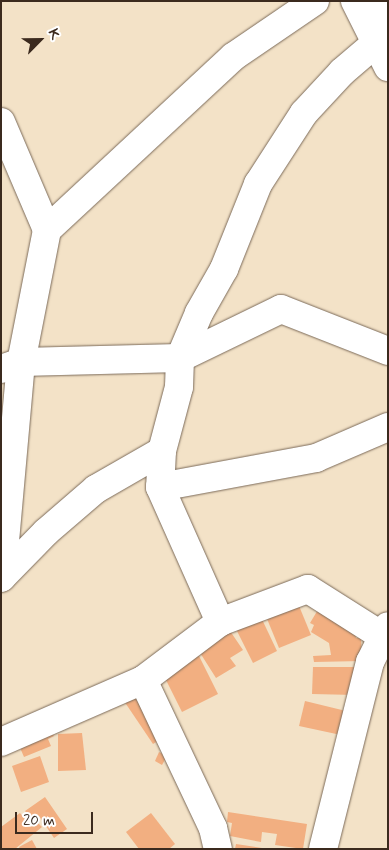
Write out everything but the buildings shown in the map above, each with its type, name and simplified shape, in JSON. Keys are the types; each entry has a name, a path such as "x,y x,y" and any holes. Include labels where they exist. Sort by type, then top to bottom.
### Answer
{"street":[{"path":"2,577 11,366 47,230 233,56 315,1"},
{"path":"354,1 377,42 388,67"},
{"path":"220,622 160,487 162,451 179,388 180,358 199,313 224,269 258,184 304,113 342,72 377,42 384,1"},
{"path":"1,122 9,161 47,230"},
{"path":"11,366 180,358 281,309 388,351"},
{"path":"160,487 316,458 388,427"},
{"path":"2,577 46,532 96,489 162,451"},
{"path":"1,742 143,680 220,622 308,589 385,631 370,662 324,849"},
{"path":"143,680 213,828 218,849"}]}
